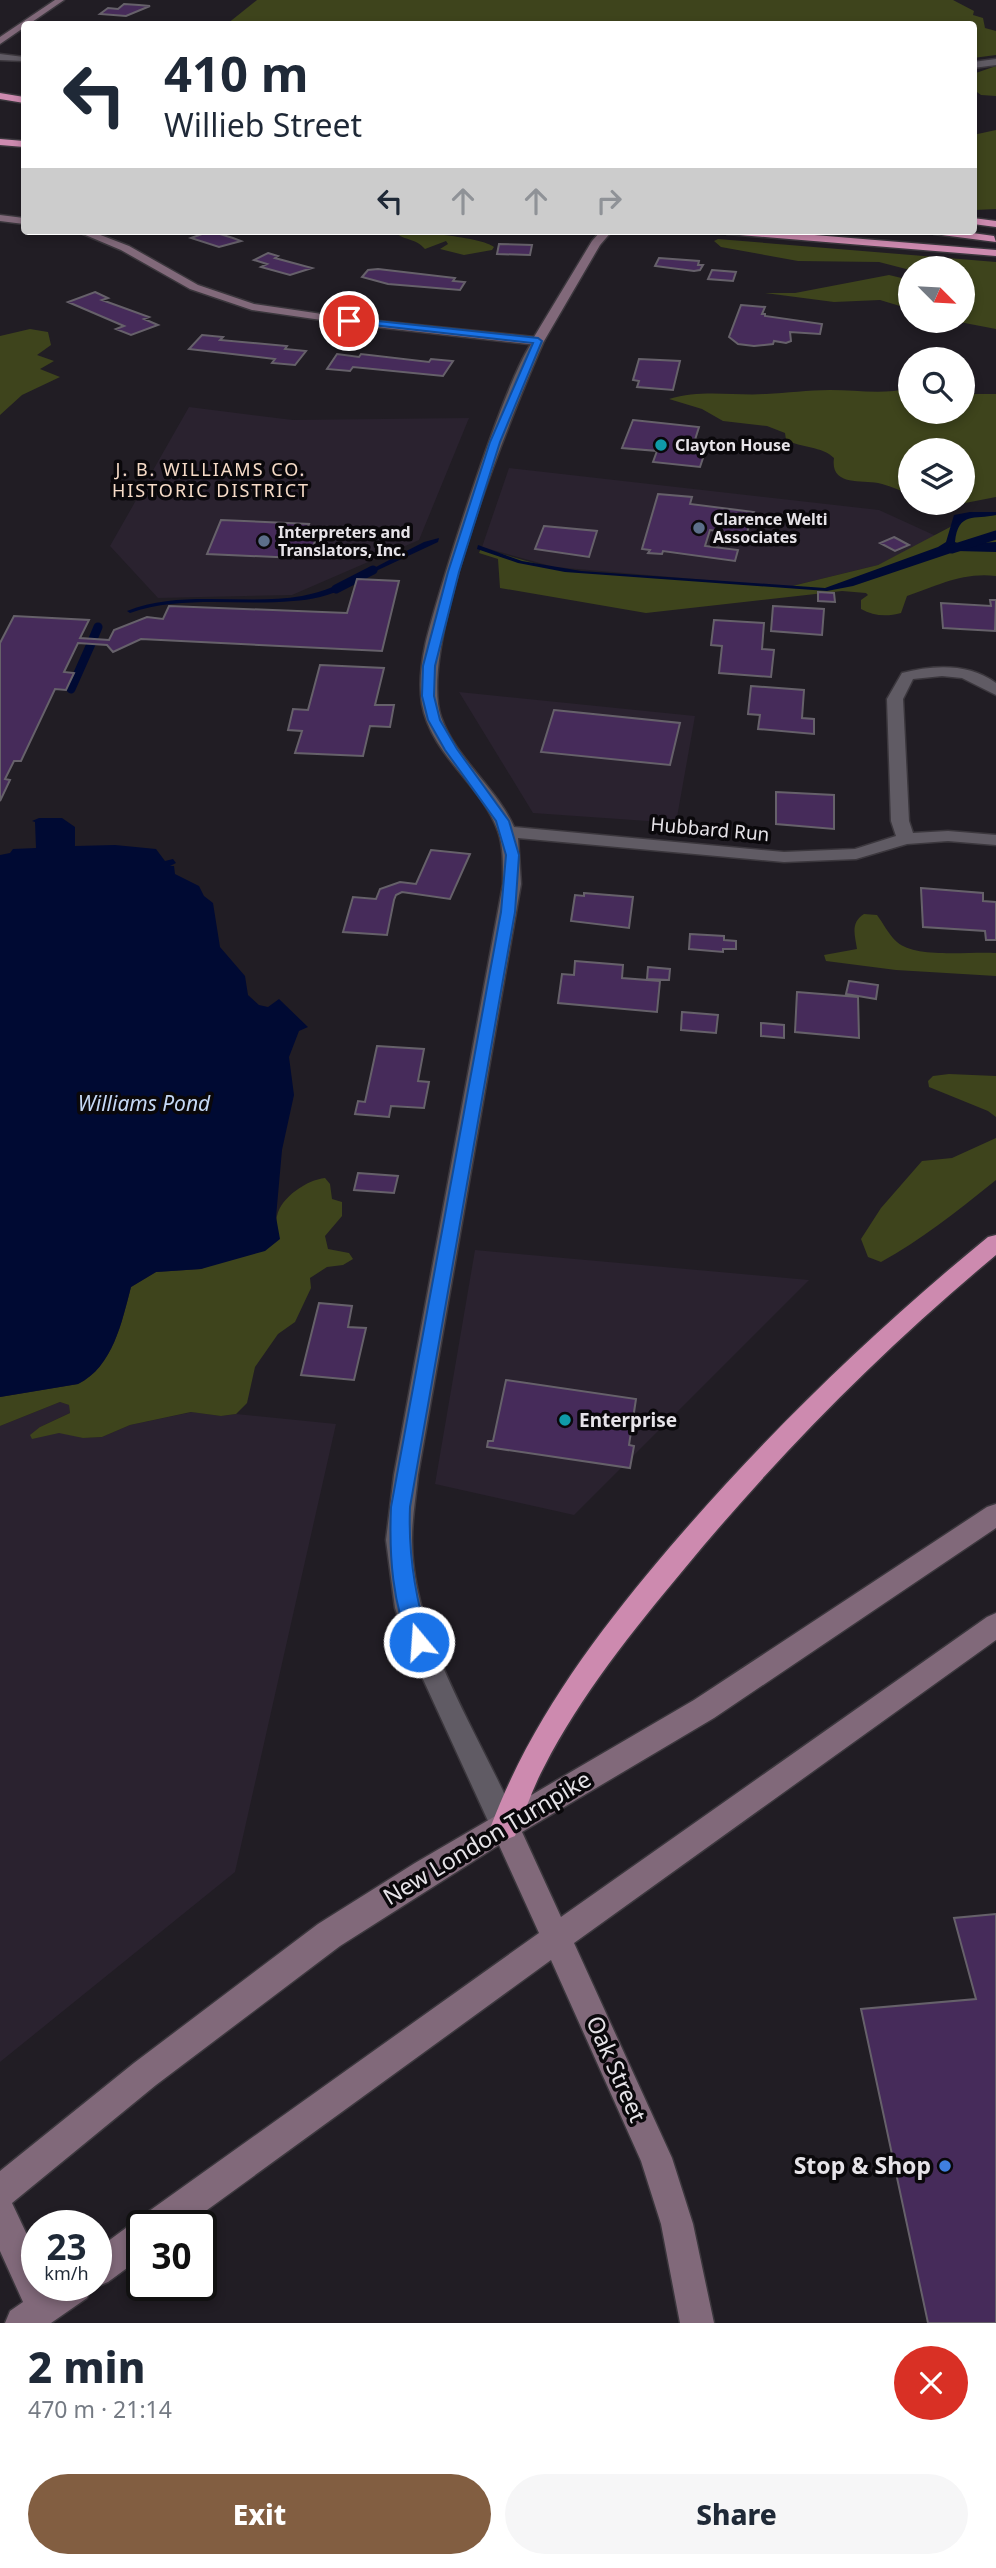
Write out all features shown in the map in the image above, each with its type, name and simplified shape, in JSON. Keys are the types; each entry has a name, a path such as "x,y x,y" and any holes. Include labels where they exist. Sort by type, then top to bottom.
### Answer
{"highway":[{"path":"0,96 21,100"},
{"path":"0,142 21,144"},
{"path":"977,222 996,224"},
{"path":"776,235 996,253"},
{"path":"965,235 996,239"},
{"path":"505,1826 529,1768 574,1693 622,1626 720,1506 801,1417 881,1340 996,1243"}],"street":[{"path":"29,21 60,0"},
{"path":"0,41 21,27"},
{"path":"0,57 21,59"},
{"path":"977,64 996,62"},
{"path":"0,218 21,221"},
{"path":"91,235 124,248 194,287 252,307 349,321 538,341"},
{"path":"505,1826 419,1642 408,1608 399,1540 406,1475 508,912 512,855 508,832 440,731 430,708 428,682 432,650 442,612 506,412 538,341 602,235"},
{"path":"906,839 900,821 895,699 907,676 936,670 981,677 996,690"},
{"name":"Hubbard Run","path":"508,832 785,857 856,854 906,839 948,836 996,840"},
{"name":"New London Turnpike","path":"0,2192 145,2074 305,1951 387,1897 712,1704 996,1515"},
{"path":"179,2210 556,1937 996,1625"},
{"name":"Oak Street","path":"505,1826 656,2158 677,2224 696,2323"},
{"path":"0,2213 33,2316 54,2301"}],"shaded area":[{"path":"189,407 293,420 469,418 419,540 292,595 158,598 110,546"},
{"path":"509,468 879,510 936,536 878,565 788,587 554,567 482,547"},
{"path":"459,692 695,716 676,823 533,813"},
{"path":"475,1250 809,1280 574,1515 435,1484"},
{"path":"60,1402 69,1405 70,1413 40,1427 83,1438 102,1437 130,1425 192,1412 336,1424 235,1872 0,2062 0,1426"}],"green space":[{"path":"257,0 953,0 974,11 973,15 983,18 985,28 996,31 996,55 977,57 977,21 231,21"},
{"path":"996,66 996,96 981,95 977,92 977,73"},
{"path":"996,130 996,209 977,210 977,134"},
{"path":"443,235 476,240 494,247 492,250 464,255 440,249 448,244 446,241 425,249 401,236"},
{"path":"718,239 923,256 898,256 898,267 879,262 798,261 721,247 714,241"},
{"path":"975,260 996,262 996,329 975,325"},
{"path":"889,275 898,277 898,305 880,300 834,302 765,293 795,293"},
{"path":"30,329 48,332 51,345 37,355 54,361 40,369 60,377 22,395 0,415 0,336"},
{"path":"830,390 898,390 898,424 975,424 975,394 996,394 996,497 975,501 975,438 898,438 898,489 841,477 834,467 834,458 829,454 786,440 785,433 767,426 723,421 702,409 669,399 705,394"},
{"path":"996,515 996,576 972,576 939,584 907,596 901,613 891,615 875,614 861,609 861,600 868,595 866,593 842,591 646,613 500,588 498,559 479,553 481,548 562,571 788,587 878,565 971,516"},
{"path":"864,914 877,915 897,942 917,951 996,953 996,976 896,970 826,961 824,955 857,949 855,925"},
{"path":"933,1076 996,1076 996,1117 988,1111 929,1087 928,1081"},
{"path":"996,1138 996,1180 938,1225 896,1253 881,1262 868,1257 861,1239 881,1208 922,1161 952,1158"},
{"path":"325,1178 330,1184 332,1199 342,1202 342,1216 325,1236 328,1249 349,1253 353,1259 343,1265 327,1267 310,1278 311,1288 295,1322 278,1334 255,1367 247,1403 236,1414 221,1416 191,1412 130,1425 102,1437 83,1438 59,1433 32,1439 30,1435 40,1427 70,1413 69,1405 60,1402 0,1426 0,1397 78,1384 100,1366 114,1342 131,1287 156,1272 201,1269 279,1239 276,1218 284,1202 303,1186"}],"water":[{"path":"996,512 996,515 964,521 957,532 955,542 996,542 996,552 957,551 853,586 827,591 565,572 518,563 477,549 478,545 522,561 581,571 825,588 946,542 954,515"},
{"path":"439,538 438,542 356,579 340,590 320,597 273,602 169,604 130,613 127,611 148,604 191,599 280,599 302,596 333,587 424,542"},
{"name":"Williams Pond","path":"39,818 62,818 75,827 75,846 115,845 156,849 165,861 173,859 176,863 170,866 174,866 175,874 199,886 204,896 213,903 220,947 245,976 248,995 259,1005 268,1007 279,999 308,1027 299,1031 289,1057 294,1095 282,1150 276,1217 280,1239 265,1251 201,1269 156,1272 131,1287 114,1342 108,1355 90,1376 78,1384 0,1397 0,855 10,853 13,849 36,848 35,822 32,821"}],"building":[{"path":"124,4 150,6 126,16 100,14 108,8 118,9"},
{"path":"199,235 222,235 241,241 219,247 191,238"},
{"path":"499,244 532,245 530,255 497,254"},
{"path":"268,253 278,256 275,258 312,268 290,275 261,267 267,264 254,260"},
{"path":"659,258 699,261 698,265 703,265 700,270 694,271 655,266"},
{"path":"368,270 455,278 453,281 465,282 460,290 388,284 362,277"},
{"path":"712,270 736,272 733,281 708,279"},
{"path":"95,292 108,298 102,300 149,317 144,319 158,325 131,335 116,329 124,326 68,302"},
{"path":"741,305 765,307 762,314 765,316 822,324 820,334 790,332 791,341 786,343 774,341 773,344 754,346 738,344 729,337"},
{"path":"202,335 223,337 220,340 287,346 285,349 306,351 295,365 272,363 275,359 189,349"},
{"path":"337,354 429,362 431,359 453,361 443,376 353,367 350,371 327,369"},
{"path":"639,359 680,361 673,390 637,387 639,381 633,380"},
{"name":"Clayton House","path":"633,420 699,427 694,443 699,443 697,449 706,449 700,467 653,462 657,451 622,448"},
{"name":"Clarence Welti Associates","path":"658,494 692,497 690,504 754,512 746,535 710,530 705,546 738,550 735,561 663,551 662,554 648,553 650,550 642,549"},
{"name":"Interpreters and Translators, Inc.","path":"221,520 309,524 305,533 317,535 313,547 301,548 297,558 207,554"},
{"path":"544,526 597,531 589,557 535,549"},
{"path":"894,537 909,545 895,551 880,543"},
{"path":"357,579 399,581 382,651 141,639 113,652 107,645 78,643 64,672 74,673 66,690 55,689 21,761 14,761 5,779 10,780 0,801 0,643 14,616 89,620 80,638 109,640 114,630 147,617 163,619 169,606 347,613"},
{"path":"818,592 834,593 835,602 818,601"},
{"path":"990,600 996,600 995,631 943,628 941,603 991,606"},
{"path":"773,606 824,609 822,635 771,631"},
{"path":"714,620 764,623 762,649 774,650 771,677 719,673 722,646 711,645"},
{"path":"320,665 384,668 375,705 394,705 390,727 370,726 363,756 295,753 302,731 288,730 293,709 308,710"},
{"path":"751,686 804,690 802,718 814,719 814,734 758,729 760,715 748,714"},
{"path":"554,710 680,723 670,765 541,752"},
{"path":"776,792 834,795 834,829 776,824"},
{"path":"431,850 470,854 450,899 402,892 396,895 394,900 387,935 343,932 353,897 376,899 380,889 400,882 416,884"},
{"path":"921,888 983,893 983,901 996,902 996,940 986,940 985,931 923,927"},
{"path":"584,893 633,897 629,928 571,921 575,895 584,896"},
{"path":"690,934 724,936 724,940 736,941 736,949 723,949 723,952 689,949"},
{"path":"575,961 623,965 622,978 660,981 657,1012 558,1003 562,974 574,975"},
{"path":"648,967 670,969 669,980 647,979"},
{"path":"849,981 878,985 876,999 846,994"},
{"path":"797,992 858,997 859,1038 795,1032"},
{"path":"682,1012 718,1015 716,1033 681,1030"},
{"path":"761,1023 784,1025 784,1038 761,1036"},
{"path":"377,1046 424,1049 418,1081 429,1082 424,1108 391,1106 389,1117 355,1114 358,1101 365,1102"},
{"path":"358,1173 398,1176 394,1193 354,1190"},
{"path":"319,1303 352,1306 348,1327 366,1328 354,1380 301,1375"},
{"name":"Enterprise","path":"506,1380 636,1399 629,1445 634,1446 630,1468 487,1447 488,1441 493,1441"},
{"name":"Stop & Shop","path":"996,1914 996,2323 928,2323 861,2009 976,1999 954,1918"}],"waterway":[{"path":"952,549 996,535"},
{"path":"336,589 373,570"},
{"path":"93,639 98,627"},
{"path":"71,689 91,644"}],"place":[{"name":"Clayton House","path":"661,445"},
{"name":"Clarence Welti Associates","path":"699,528"},
{"name":"Interpreters and Translators, Inc.","path":"264,541"},
{"name":"Enterprise","path":"565,1420"},
{"name":"Stop & Shop","path":"945,2166"}],"district":[{"name":"J. B. WILLIAMS CO. HISTORIC DISTRICT","path":"211,480"}],"route":[{"path":"349,321 538,341 495,442 453,572 429,666 428,696 434,720 451,750 480,788 508,832 512,855 512,884 401,1507 399,1540 402,1574 408,1608 419,1642"}]}
